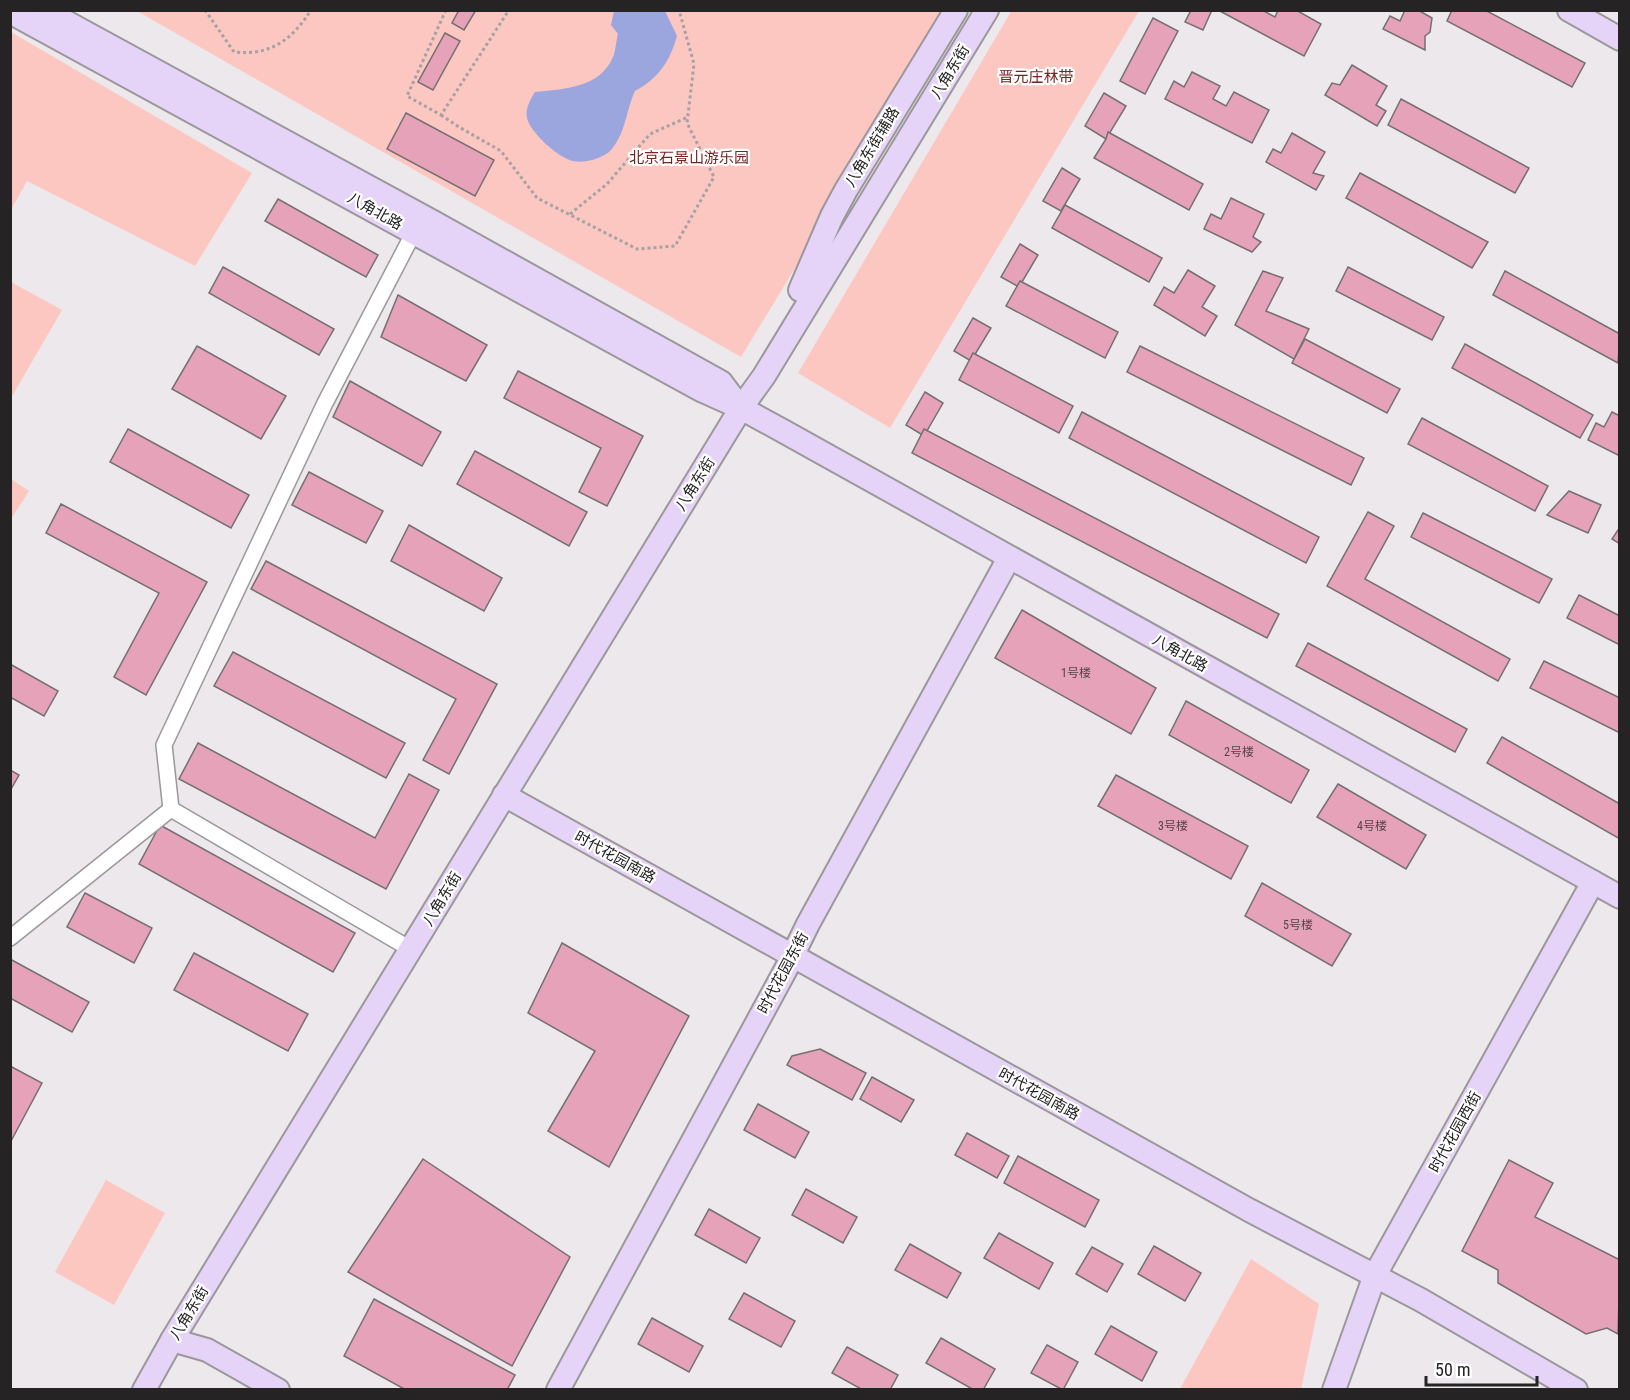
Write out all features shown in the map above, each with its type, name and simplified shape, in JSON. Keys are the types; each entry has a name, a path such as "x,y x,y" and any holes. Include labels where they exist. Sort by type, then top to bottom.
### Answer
{"street":[{"name":"八角北路","path":"44,10 721,382 741,408"},
{"name":"八角东街辅路","path":"800,290 832,216 846,190 956,10"},
{"name":"八角东街","path":"741,408 754,367 971,10"},
{"name":"八角东街","path":"144,1389 412,950 500,801 741,408 764,376 987,10"},
{"path":"1569,10 1620,39"},
{"name":"八角北路","path":"10,12 703,391 741,408 1606,889"},
{"path":"171,809 164,745 325,403 414,232"},
{"name":"时代花园东街","path":"558,1389 1009,558"},
{"name":"时代花园南路","path":"500,801 789,963 1239,1204 1548,1389"},
{"path":"10,938 171,809"},
{"path":"171,809 412,950"},
{"name":"时代花园西街","path":"1334,1389 1379,1286 1606,889"},
{"name":"时代花园南路","path":"1379,1286 1576,1389"},
{"name":"时代花园西街","path":"1351,1389 1379,1286"},
{"path":"172,1340 190,1356 250,1389"},
{"path":"172,1340 207,1350 278,1389"}],"path":[{"path":"205,10 234,52 249,54 283,43 304,22 311,10"},
{"path":"447,10 407,96 501,151 537,198 637,249 675,246 714,177 687,123 694,64 679,10"},
{"path":"441,115 509,10"},
{"path":"570,214 607,184 650,134 688,117"}],"green space":[{"name":"晋元庄林带","path":"1012,10 1139,11 890,428 798,373"},
{"name":"北京石景山游乐园","path":"137,11 951,11 741,357"},
{"path":"11,32 252,173 195,266 27,181 11,210"},
{"path":"11,282 62,310 11,398"},
{"path":"11,479 29,491 11,519"},
{"path":"106,1180 165,1213 114,1305 55,1272"},
{"path":"1251,1259 1319,1304 1301,1389 1180,1389"}],"water":[{"path":"614,11 665,11 677,36 662,68 651,80 635,91 623,129 611,150 594,160 573,161 560,155 539,137 529,124 527,108 535,92 580,85 599,75 607,67 614,54 618,34 611,25"}],"building":[{"path":"459,10 476,10 464,30 452,23"},
{"path":"1187,10 1212,10 1203,30 1185,22 1190,12"},
{"path":"1218,10 1262,10 1275,17 1278,10 1296,10 1321,24 1304,56"},
{"path":"1405,10 1418,10 1432,18 1430,32 1425,36 1425,50 1383,29 1390,16 1400,21"},
{"path":"1452,10 1485,10 1585,63 1572,87 1447,21"},
{"path":"1153,18 1178,31 1145,94 1120,81"},
{"path":"445,33 460,41 433,90 418,82"},
{"path":"1352,65 1387,86 1376,105 1386,111 1377,126 1325,95 1332,83 1340,85"},
{"path":"1192,72 1220,86 1213,99 1226,106 1234,92 1269,110 1252,143 1165,99 1174,81 1184,87"},
{"path":"1104,93 1126,106 1106,139 1085,126"},
{"path":"1401,99 1529,168 1515,193 1388,125"},
{"path":"406,113 494,160 475,196 387,149"},
{"path":"1108,132 1203,184 1189,210 1094,158"},
{"path":"1292,133 1325,152 1313,173 1324,176 1316,190 1266,162 1273,149 1281,153"},
{"path":"1062,168 1080,179 1061,211 1043,201"},
{"path":"1360,173 1488,242 1472,268 1346,198"},
{"path":"1231,198 1264,214 1253,237 1261,242 1252,252 1204,229 1211,214 1221,219"},
{"path":"278,199 378,255 366,277 265,221"},
{"path":"1065,205 1162,258 1149,282 1052,228"},
{"path":"1020,244 1038,255 1019,287 1001,277"},
{"path":"223,267 334,329 319,355 209,293"},
{"path":"1348,267 1444,317 1432,340 1336,291"},
{"path":"1188,270 1215,286 1202,307 1217,316 1205,336 1154,305 1164,287 1174,293"},
{"path":"1263,271 1283,278 1266,311 1309,329 1294,359 1235,325"},
{"path":"1505,271 1620,334 1618,363 1493,295"},
{"path":"1020,281 1118,332 1105,358 1006,306"},
{"path":"398,295 487,345 466,381 381,337"},
{"path":"973,318 991,328 971,361 954,351"},
{"path":"1305,339 1400,389 1387,413 1292,363"},
{"path":"1465,344 1593,415 1580,438 1452,368"},
{"path":"197,346 286,396 261,439 172,389"},
{"path":"1140,346 1364,458 1351,485 1127,372"},
{"path":"973,353 1073,406 1059,433 959,380"},
{"path":"518,371 643,436 607,506 579,492 601,448 504,398"},
{"path":"350,381 441,432 422,466 333,417"},
{"path":"925,392 943,403 924,436 906,425"},
{"path":"1082,412 1319,537 1306,563 1069,438"},
{"path":"1612,412 1620,416 1620,456 1588,440 1596,423 1604,427"},
{"path":"1422,418 1548,486 1535,511 1408,444"},
{"path":"128,429 249,495 231,528 110,462"},
{"path":"924,429 1279,614 1267,638 912,453"},
{"path":"475,451 587,512 569,546 457,484"},
{"path":"309,472 383,511 366,543 292,505"},
{"path":"1569,491 1601,505 1588,533 1547,515"},
{"path":"61,504 207,582 146,695 114,677 159,593 46,533"},
{"path":"1368,512 1394,526 1365,579 1510,659 1498,681 1327,586"},
{"path":"1423,513 1552,579 1539,603 1411,537"},
{"path":"409,525 502,578 484,611 391,561"},
{"path":"1620,527 1620,544 1612,539"},
{"path":"266,561 497,684 449,774 423,760 456,699 251,589"},
{"path":"1579,595 1620,616 1620,645 1567,618"},
{"path":"1022,610 1156,688 1131,734 995,658"},
{"path":"1308,643 1467,729 1455,752 1296,666"},
{"path":"233,652 405,743 386,778 214,686"},
{"path":"1544,661 1620,698 1620,733 1530,688"},
{"path":"10,664 58,691 44,716 10,697"},
{"path":"1186,701 1309,770 1291,803 1169,735"},
{"path":"1502,737 1620,804 1620,839 1487,763"},
{"path":"198,743 375,838 409,774 439,790 386,889 179,779"},
{"path":"10,770 19,775 10,791"},
{"path":"1116,775 1248,846 1231,879 1098,806"},
{"path":"1338,784 1426,835 1406,869 1317,817"},
{"path":"160,825 355,933 333,972 139,864"},
{"path":"1262,883 1351,934 1332,966 1245,916"},
{"path":"85,893 152,928 134,963 67,927"},
{"path":"562,943 689,1016 609,1167 548,1131 595,1051 528,1013"},
{"path":"194,953 308,1014 288,1051 174,990"},
{"path":"10,959 89,1002 72,1032 10,998"},
{"path":"820,1049 866,1073 852,1100 787,1065 792,1056"},
{"path":"10,1066 42,1083 10,1143"},
{"path":"872,1077 914,1100 901,1122 860,1099"},
{"path":"758,1104 809,1132 795,1158 744,1130"},
{"path":"967,1133 1009,1156 997,1178 955,1155"},
{"path":"1018,1156 1099,1200 1085,1227 1004,1183"},
{"path":"423,1159 570,1257 512,1366 348,1272"},
{"path":"1509,1160 1553,1183 1535,1217 1620,1260 1618,1334 1607,1328 1586,1334 1498,1283 1498,1270 1462,1251"},
{"path":"806,1189 857,1217 843,1243 792,1215"},
{"path":"709,1209 760,1238 746,1263 695,1235"},
{"path":"999,1233 1053,1263 1039,1289 984,1258"},
{"path":"910,1244 961,1273 947,1298 895,1270"},
{"path":"1154,1246 1201,1273 1185,1301 1138,1274"},
{"path":"1092,1247 1123,1264 1107,1292 1076,1274"},
{"path":"744,1293 795,1321 781,1347 729,1319"},
{"path":"374,1299 515,1375 507,1390 406,1390 344,1356"},
{"path":"652,1318 703,1346 689,1372 638,1344"},
{"path":"1111,1326 1157,1352 1142,1381 1095,1354"},
{"path":"941,1338 995,1369 983,1390 974,1390 926,1363"},
{"path":"1047,1345 1078,1362 1063,1390 1031,1373"},
{"path":"847,1347 898,1375 890,1390 863,1390 832,1373"}]}
